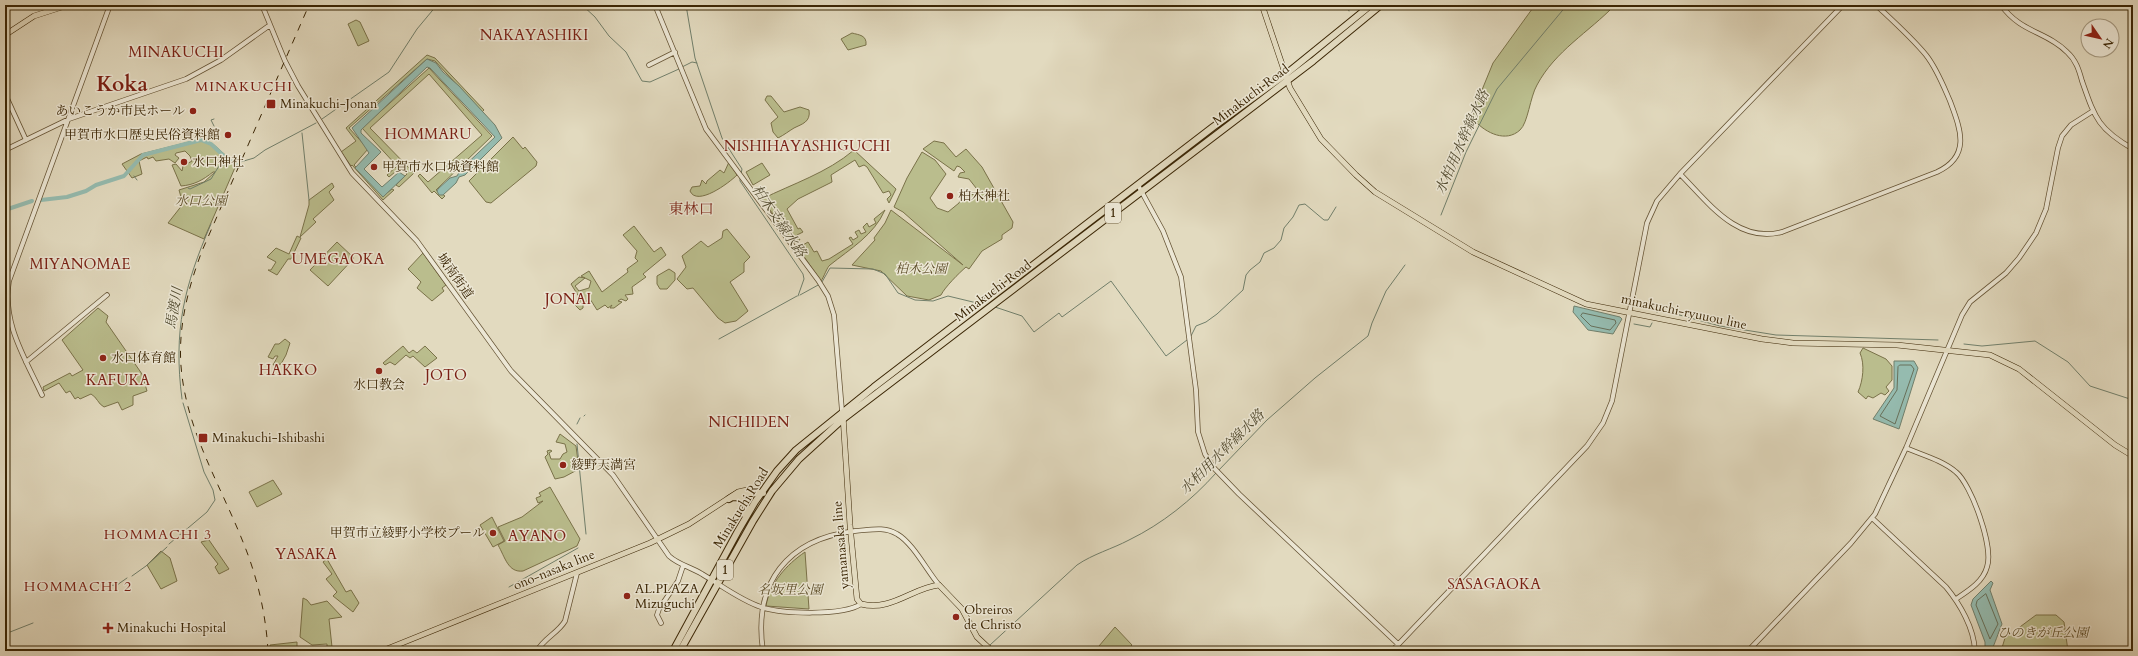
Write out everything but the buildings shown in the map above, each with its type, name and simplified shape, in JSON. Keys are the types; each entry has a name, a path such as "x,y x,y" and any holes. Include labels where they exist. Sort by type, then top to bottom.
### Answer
{"highway":[{"name":"Minakuchi Road","path":"673,651 738,530 762,491 796,450 842,412 1138,184 1286,74 1371,5"},
{"name":"Minakuchi Road","path":"680,651 762,505 799,459 843,419 1288,81 1381,5"},
{"path":"731,498 739,493 762,491 769,492 790,466 799,459"},
{"path":"731,498 742,499 747,509 738,530"}],"main road":[{"path":"5,35 28,19 47,11 78,5 151,5"},
{"name":"minakuchi-ryuuou line","path":"1262,5 1288,81 1305,114 1322,138 1356,175 1388,201 1473,252 1586,304 1778,342 1897,345 1990,355 2011,364 2116,445 2133,456"},
{"name":"yamanasaka line","path":"842,412 857,599 861,604 867,606 899,600 939,585"},
{"name":"ono-nasaka line","path":"382,651 659,539 689,524 731,498"},
{"path":"939,585 962,609 977,638 992,651"}],"street":[{"path":"42,395 12,328 7,299 9,281 21,242 69,119 110,5"},
{"name":"城南街道","path":"262,5 285,61 298,86 352,173 417,240 507,366 613,475 670,556 683,566 712,580 762,608"},
{"path":"655,5 710,137 730,161 828,296 834,315 842,412"},
{"path":"1392,651 1587,446 1597,433 1612,401 1647,223 1657,201 1680,174 1843,5"},
{"path":"1680,174 1734,225 1746,231 1761,235 1782,232 1938,172 1948,166 1960,150 1961,136 1940,77 1919,47 1876,5"},
{"path":"2001,5 2015,22 2060,46 2068,52 2078,66 2093,111 2105,130 2117,140 2133,149"},
{"path":"5,150 69,119 186,79 221,60 270,25"},
{"path":"649,65 675,52"},
{"path":"5,94 26,140"},
{"path":"1748,651 1850,544 1872,518 1881,503 1906,448 1962,315 1970,302 2006,273 2019,258 2036,233 2046,209 2058,148 2062,136 2071,125 2093,111"},
{"path":"1138,184 1163,230 1181,277 1196,390 1198,432 1205,454 1217,472 1398,644"},
{"path":"26,362 107,295"},
{"path":"1906,448 1946,465 1961,477 1967,485 1987,542 1989,560 1985,572 1978,582 1956,599"},
{"path":"1872,518 1936,577 1956,599 1970,628 1975,651"},
{"path":"764,651 761,628 762,608 772,581 784,564 794,555 819,540 851,532 881,529 896,534 905,540 939,585"},
{"path":"661,623 658,615 659,610 678,582 683,566"},
{"path":"537,651 544,640 566,621 577,573"},
{"path":"762,608 801,613 824,613 855,608 861,604"}],"green space":[{"path":"1535,5 1615,5 1573,42 1544,73 1535,90 1523,127 1509,136 1496,135 1490,133 1475,121 1473,116 1475,107 1493,63"},
{"path":"356,20 360,22 369,41 358,46 348,24"},
{"path":"852,33 864,37 866,45 848,50 841,39"},
{"path":"427,55 435,58 484,110 482,112 435,61 427,59 349,128 368,149 354,165 383,196 392,189 394,190 383,200 352,165 351,166 341,152 356,141 346,128"},
{"path":"429,68 492,136 436,190 445,196 442,199 434,191 432,193 418,176 420,174 428,182 482,135 429,74 370,128 414,173 399,187 396,185 407,174 401,167 389,177 387,175 397,166 362,128"},
{"path":"767,96 771,96 784,112 800,107 809,110 809,117 803,124 778,138 773,132 771,123 778,117 765,100"},
{"path":"513,137 523,149 525,147 537,162 536,166 491,203 486,202 469,181"},
{"name":"水口公園","path":"201,139 213,144 232,161 237,163 204,239 168,223 183,204 179,190 204,182 215,172 198,182 181,186 172,165 176,164 182,171 183,166 192,161 190,156 185,151 176,153 175,155 179,158 175,163 169,159 156,161 153,157 148,159 147,157 139,161 142,174 132,178 122,164 141,154"},
{"name":"柏木公園","path":"934,141 944,143 956,157 966,149 982,167 1013,222 1012,228 1002,235 1002,239 982,251 969,269 966,267 949,284 941,295 929,300 907,296 881,271 852,265 875,240 874,238 885,223 891,210 963,265 903,212 894,207 907,178 922,152 935,160 946,174 930,198 937,208 948,212 959,203 965,192 977,196 980,193 969,179 958,177 960,173 965,172 960,167 957,166 954,171 923,149"},
{"path":"854,150 896,189 889,203 887,199 891,195 889,191 883,193 867,167 864,165 859,167 855,160 831,175 832,182 798,199 787,209 798,229 800,228 803,232 797,235 800,240 794,243 762,199 821,172"},
{"path":"729,162 737,175 727,183 706,195 694,195 690,191 692,187 700,186 702,180 706,184 707,181 720,170 724,173"},
{"path":"762,163 770,175 753,185 746,172"},
{"path":"332,183 334,187 329,192 334,200 313,219 316,222 300,237 309,200"},
{"path":"885,210 875,227 868,234 829,266 821,281 798,248 808,242 814,252 817,251 822,261 829,259 853,244 849,238 851,237 853,240 858,237 855,232 859,230 861,234 866,232 863,227 867,223 869,227 876,223 874,219"},
{"path":"634,226 654,252 661,247 666,255 643,274 646,277 632,287 633,294 625,295 628,299 626,301 621,299 618,301 622,302 614,308 610,308 612,305 608,308 605,305 597,310 590,299 583,303 583,308 580,310 575,305 581,300 571,284 579,277 585,278 581,276 589,271 602,292 628,272 627,269 638,261 635,258 637,251 623,235","holes":["585,278 591,281 589,288 579,291 575,286"]},
{"path":"727,229 750,257 744,263 744,272 730,282 748,311 736,321 725,323 718,318 693,288 687,289 677,279 686,267 682,256 701,241 708,247 722,238 723,231"},
{"path":"297,236 301,238 291,259 288,259 277,275 268,270 271,270 276,262 267,257 276,248 289,254"},
{"path":"337,242 354,258 328,286 310,270"},
{"path":"423,253 446,285 442,288 444,291 432,301 417,288 421,282 408,269"},
{"path":"669,269 675,273 675,280 667,289 660,289 657,284 657,276"},
{"name":"水口体育館","path":"98,308 108,316 106,322 142,374 147,391 133,396 133,405 122,410 118,402 104,407 91,394 80,399 78,397 75,399 70,391 66,393 59,383 44,391 43,387 70,373 72,376 83,370 62,340"},
{"path":"285,339 290,343 286,355 281,364 273,365 278,356 275,356 273,359 268,357 275,344 279,344"},
{"path":"403,346 409,353 413,350 417,353 425,346 437,358 425,367 413,356 410,358 406,355 395,365 390,362 385,365 383,363"},
{"path":"1863,348 1886,359 1892,366 1892,380 1886,387 1889,391 1885,395 1881,393 1873,398 1868,396 1866,399 1858,392 1863,372 1862,357 1860,353"},
{"path":"560,434 576,446 579,469 564,477 555,479 545,457 548,454 547,451 550,450 552,451 549,453 551,459 560,459 563,454 567,452 565,444 556,442"},
{"path":"273,480 282,494 257,507 249,492"},
{"path":"550,487 580,539 577,546 523,571 518,571 510,567 498,545 505,541 498,527 522,517 543,501 538,503 536,498 541,496 539,493"},
{"name":"甲賀市立綾野小学校プール","path":"492,517 504,541 493,547 480,525"},
{"path":"209,540 229,569 219,574 215,567 218,564 201,542"},
{"path":"161,551 170,558 177,581 161,589 147,565"},
{"name":"名坂里公園","path":"805,552 809,609 766,606 771,590 780,575 791,563"},
{"path":"327,559 346,592 351,590 359,603 353,612 333,596 337,592 326,579 332,574 323,562"},
{"path":"303,598 311,605 327,601 342,617 329,619 332,647 327,648 327,644 312,645 300,637"},
{"name":"ひのきが丘公園","path":"2036,615 2056,615 2064,622 2068,651 2001,651 2005,638"},
{"path":"1115,627 1132,645 1126,651 1099,651 1099,646"},
{"path":"297,642 297,651 270,651 270,645"}],"water":[{"path":"427,59 436,63 443,72 459,86 495,125 502,138 465,175 459,177 456,183 443,195 439,195 437,191 438,189 450,178 457,176 461,169 495,137 430,68 427,67 361,130 361,133 381,152 364,169 382,187 399,172 405,176 383,197 355,168 369,153 352,128"},
{"path":"1574,306 1620,317 1622,319 1613,334 1588,330 1573,312"},
{"path":"1894,361 1914,361 1918,368 1899,429 1873,419 1894,388"},
{"path":"1991,581 1993,583 1990,590 2002,624 1991,651 1985,651 1985,642 1971,605 1973,599"}],"waterway":[{"path":"322,119 389,72 417,29 437,5"},
{"path":"582,5 595,17 609,36 626,52 642,81 650,82 679,69"},
{"name":"柏木支線水路","path":"686,5 695,58 722,138 742,169 741,174"},
{"path":"1347,5 1349,11"},
{"name":"水柏用水幹線水路","path":"1441,215 1466,152 1497,89 1567,5"},
{"path":"682,67 692,62 697,63"},
{"path":"214,119 211,120 214,126"},
{"path":"237,163 254,158 265,150 316,123"},
{"path":"302,133 309,200"},
{"path":"41,200 67,197 86,191 96,185 124,176 143,155 201,140 211,144 225,157 237,163"},
{"path":"188,188 190,189 211,179 219,166 226,165 230,160"},
{"path":"134,176 137,180"},
{"name":"柏木支線水路","path":"740,177 740,181 803,274 804,279 798,296"},
{"path":"5,210 32,201"},
{"path":"1191,336 1196,326 1206,322 1217,314 1243,290 1246,275 1260,262 1264,253 1274,248 1281,240 1284,228 1293,217 1299,205 1305,204 1324,220 1328,220 1336,207"},
{"name":"馬渡川","path":"182,399 179,352 183,309 194,268 211,224"},
{"name":"水柏用水幹線水路","path":"1218,471 1267,420 1315,378 1368,336 1386,291 1405,265"},
{"path":"822,282 830,268 873,269 885,274 898,293 915,300 933,301 948,296 977,303"},
{"path":"995,307 1022,316 1034,332 1059,313 1062,317 1111,281 1166,356 1187,340"},
{"path":"800,295 820,284"},
{"name":"柏木支線水路","path":"719,339 797,296"},
{"path":"1657,312 1661,310 1720,326 1776,335 1938,340"},
{"path":"1634,324 1650,327 1652,323"},
{"path":"1964,344 1982,346 2035,341 2068,362 2090,386 2133,400"},
{"name":"馬渡川","path":"169,544 207,512 215,500 213,490 204,472 183,403"},
{"name":"柏木支線水路","path":"577,424 580,418"},
{"path":"577,444 586,534"},
{"name":"水柏用水幹線水路","path":"990,645 1077,565 1153,527 1187,502 1216,473"},
{"name":"馬渡川","path":"132,576 146,566 167,547"},
{"path":"509,587 578,548"},
{"name":"馬渡川","path":"103,586 117,585 127,578"},
{"name":"馬渡川","path":"5,634 33,623"},
{"name":"水柏用水幹線水路","path":"983,651 986,648"}],"railway":[{"path":"268,651 263,609 253,568 197,435 184,390 180,351 188,293 202,251 309,5"}],"place":[{"name":"Minakuchi-Jonan","path":"271,104"},
{"name":"あいこうか市民ホール","path":"193,111"},
{"name":"甲賀市水口歴史民俗資料館","path":"228,135"},
{"name":"水口神社","path":"184,162"},
{"name":"甲賀市水口城資料館","path":"374,167"},
{"name":"柏木神社","path":"950,196"},
{"name":"水口体育館","path":"103,358"},
{"name":"水口教会","path":"379,371"},
{"name":"Minakuchi-Ishibashi","path":"203,438"},
{"name":"綾野天満宮","path":"563,465"},
{"name":"甲賀市立綾野小学校プール","path":"493,533"},
{"name":"AL.PLAZA Mizuguchi","path":"627,596"},
{"name":"Obreiros de Christo","path":"956,617"},
{"name":"Minakuchi Hospital","path":"108,628"}],"district":[{"name":"NAKAYASHIKI","path":"534,35"},
{"name":"MINAKUCHI","path":"176,52"},
{"name":"Koka","path":"122,84"},
{"name":"MINAKUCHI","path":"244,86"},
{"name":"HOMMARU","path":"428,134"},
{"name":"NISHIHAYASHIGUCHI","path":"807,146"},
{"name":"東林口","path":"691,209"},
{"name":"UMEGAOKA","path":"338,259"},
{"name":"MIYANOMAE","path":"80,264"},
{"name":"JONAI","path":"568,299"},
{"name":"HAKKO","path":"288,370"},
{"name":"JOTO","path":"446,375"},
{"name":"KAFUKA","path":"118,380"},
{"name":"NICHIDEN","path":"749,422"},
{"name":"HOMMACHI 3","path":"158,534"},
{"name":"AYANO","path":"537,536"},
{"name":"YASAKA","path":"306,554"},
{"name":"SASAGAOKA","path":"1494,584"},
{"name":"HOMMACHI 2","path":"78,586"}]}
